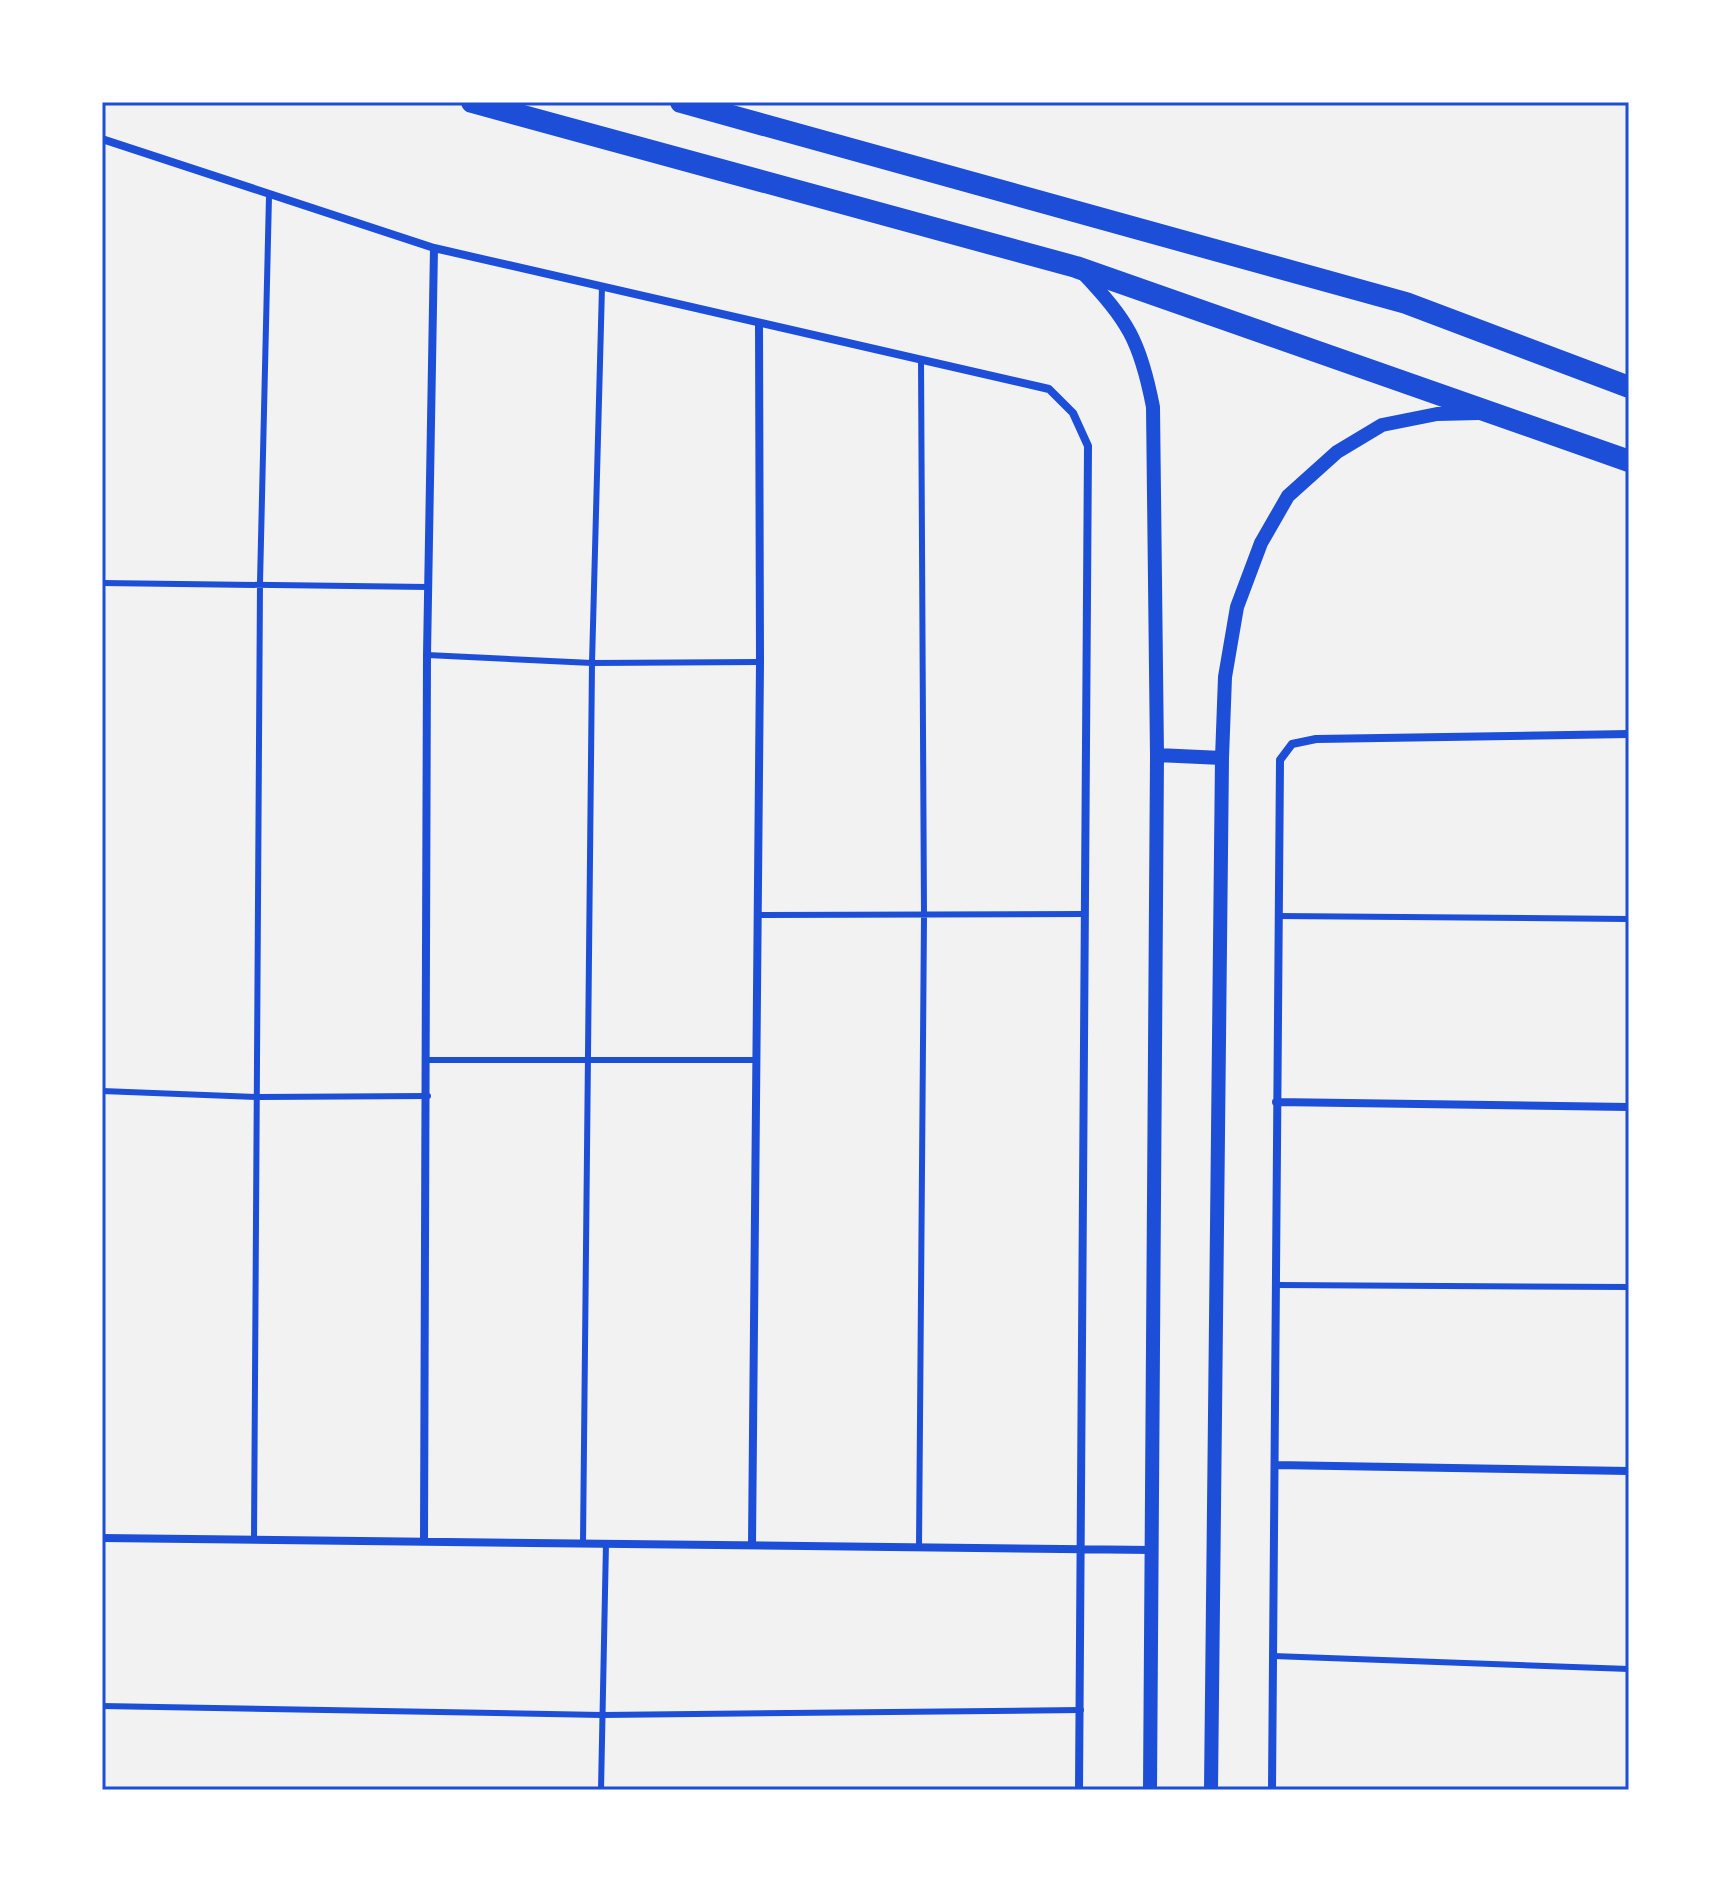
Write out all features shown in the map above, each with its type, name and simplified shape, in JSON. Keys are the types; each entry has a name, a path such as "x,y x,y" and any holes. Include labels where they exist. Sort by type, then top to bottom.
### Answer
{"highway":[{"path":"472,102 1076,267 1500,413 1629,461"},
{"path":"681,102 1406,303 1629,387"}],"street":[{"path":"102,139 434,248 1049,389 1073,413 1088,446 1079,1790"},
{"path":"424,1541 428,1096 427,655 434,248"},
{"path":"1076,267 1114,306 1134,338 1144,358 1153,407 1157,755 1150,1790"},
{"path":"752,1545 760,662 759,324"},
{"path":"1211,1790 1222,758 1225,677 1237,607 1261,543 1288,496 1337,452 1382,425 1437,414 1500,413"},
{"path":"1272,1790 1280,760 1292,744 1316,739 1629,734"},
{"path":"1157,755 1222,758"},
{"path":"1276,1102 1629,1107"},
{"path":"1276,1465 1629,1471"},
{"path":"102,1538 1152,1550"}],"lane":[{"path":"254,1539 260,583 269,196"},
{"path":"583,1543 592,663 602,287"},
{"path":"919,1547 924,916 921,360"},
{"path":"102,583 428,587"},
{"path":"427,655 592,663 760,662"},
{"path":"757,915 1083,914"},
{"path":"1278,916 1629,919"},
{"path":"428,1060 755,1060"},
{"path":"102,1091 258,1097 428,1096"},
{"path":"1277,1285 1629,1287"},
{"path":"601,1790 606,1543"},
{"path":"1273,1656 1629,1669"},
{"path":"102,1706 602,1715 1081,1710"}]}
